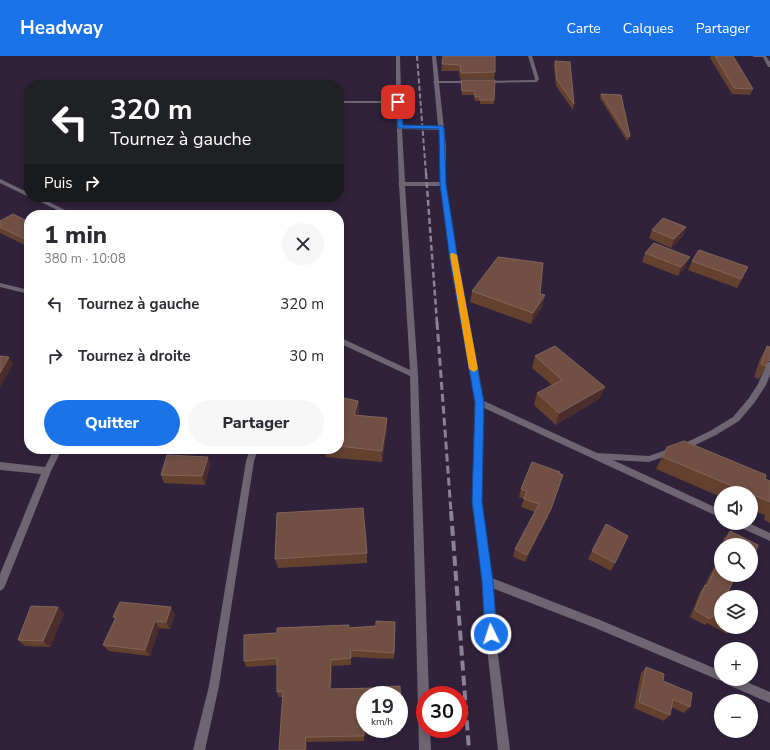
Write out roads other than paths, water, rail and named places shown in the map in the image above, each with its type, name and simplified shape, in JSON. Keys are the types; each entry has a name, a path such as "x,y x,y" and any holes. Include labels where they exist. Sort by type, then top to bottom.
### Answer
{"street":[{"path":"398,56 401,184 414,375 425,750"},
{"path":"434,56 442,128 443,184 454,260 480,403 477,501 487,581 492,647 504,750"},
{"path":"436,82 535,81 537,79 530,56"},
{"path":"754,56 764,56 770,66"},
{"path":"344,102 398,102"},
{"path":"400,127 442,128"},
{"path":"0,181 24,193"},
{"path":"401,184 443,184"},
{"path":"45,202 61,210"},
{"path":"0,285 24,291"},
{"path":"344,342 414,375"},
{"path":"594,456 649,458 686,446 713,433 736,419 752,400 762,385 770,365"},
{"path":"480,403 714,511"},
{"path":"0,586 47,471 56,454"},
{"path":"199,750 214,686 252,454"},
{"path":"0,466 47,471"},
{"path":"755,530 770,537"},
{"path":"487,581 596,623 714,673"},
{"path":"743,686 770,698"}],"railway":[{"path":"417,56 426,174"},
{"path":"426,173 437,323"},
{"path":"437,322 451,512"},
{"path":"451,511 469,750"}]}
